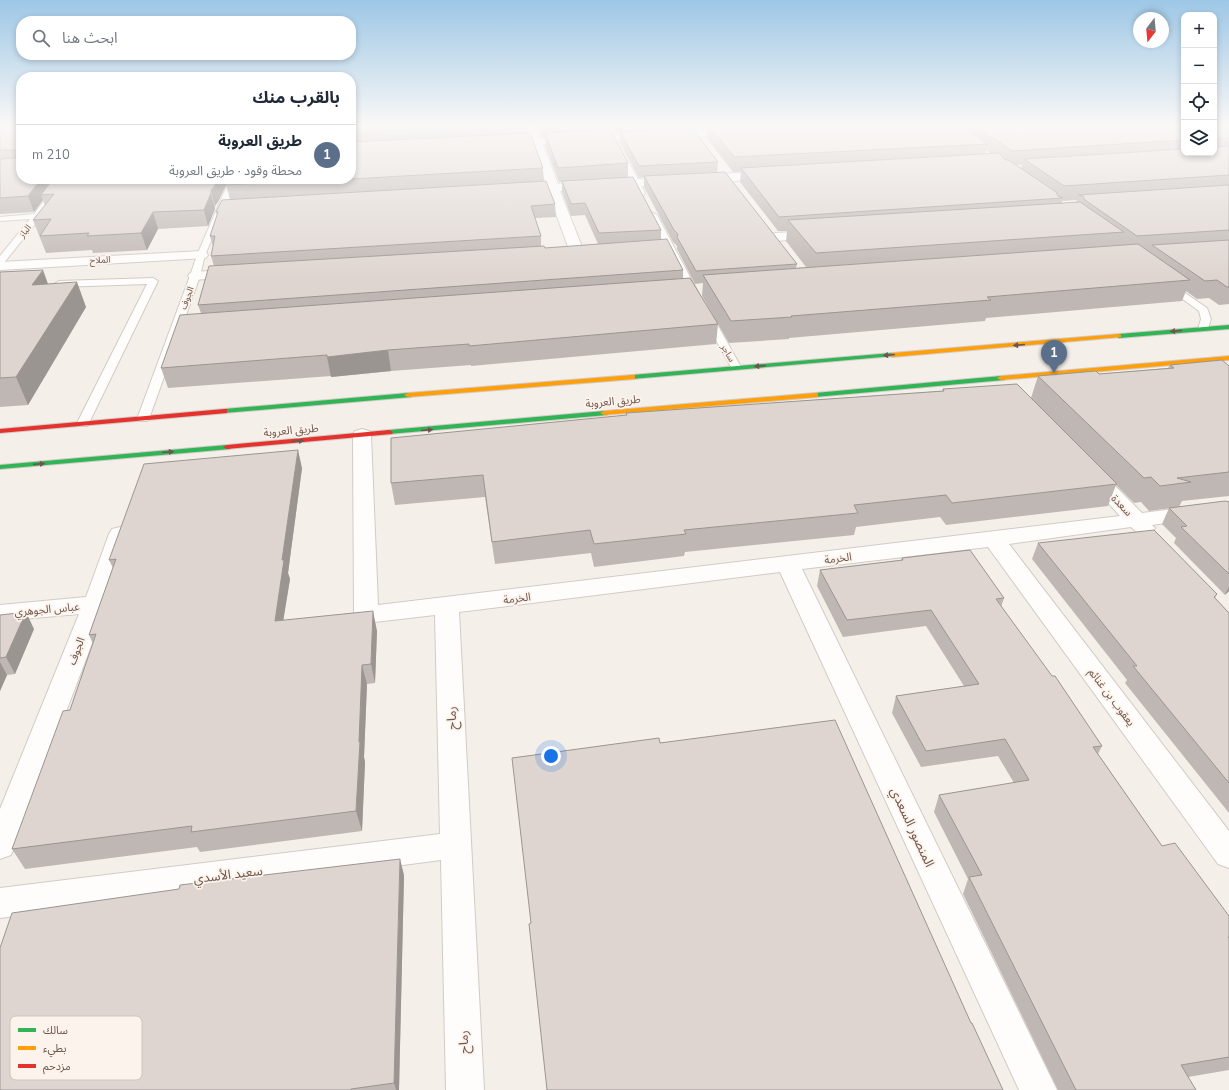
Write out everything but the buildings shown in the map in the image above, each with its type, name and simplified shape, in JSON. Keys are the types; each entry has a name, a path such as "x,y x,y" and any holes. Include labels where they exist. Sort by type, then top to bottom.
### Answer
{"main road":[{"name":"طريق العروبة","path":"0,431 1229,327"},
{"name":"طريق العروبة","path":"0,467 1229,358"}],"street":[{"path":"548,177 577,252"},
{"path":"505,190 727,177 737,189"},
{"path":"222,207 237,206"},
{"path":"765,225 784,250"},
{"path":"774,238 830,234"},
{"path":"653,248 669,246"},
{"path":"561,253 592,251"},
{"name":"الملاح","path":"0,266 201,255"},
{"path":"195,276 251,272"},
{"path":"676,291 707,289"},
{"path":"176,328 192,327"},
{"path":"998,378 1015,395"},
{"path":"362,435 366,616 447,607"},
{"path":"141,476 149,454"},
{"name":"سعدة","path":"1076,457 1158,542"},
{"name":"الخرمة","path":"447,607 994,539 1229,508"},
{"name":"الجوف","path":"0,846 95,604 128,514"},
{"name":"يعقوب بن غنائم","path":"994,539 1229,855"},
{"name":"المنصور السعدي","path":"788,564 1038,1090"},
{"name":"عباس الجوهري","path":"0,613 95,604"},
{"name":"رماح","path":"447,607 465,1090"},
{"name":"سعيد الأسدي","path":"0,903 456,845"}],"lane":[{"name":"ساجر","path":"633,177 692,290 736,368"},
{"name":"الباز","path":"0,262 60,184"},
{"name":"الجوف","path":"143,419 195,276 201,255 232,184"},
{"path":"0,219 37,216"},
{"path":"1162,279 1204,310 1206,318 1203,329"},
{"path":"46,285 153,281 83,423"}],"traffic: fast":[{"path":"1119,336 1229,327"},
{"path":"632,377 892,355"},
{"path":"815,395 1001,378"},
{"path":"224,411 408,395"},
{"path":"389,432 604,413"},
{"path":"0,467 227,447"}],"traffic: slow":[{"path":"892,355 1119,336"},
{"path":"1001,378 1229,358"},
{"path":"408,395 632,377"},
{"path":"604,413 815,395"}],"traffic: jam":[{"path":"0,431 224,411"},
{"path":"227,447 389,432"}],"place":[{"name":"طريق العروبة","path":"1054,373"}]}
